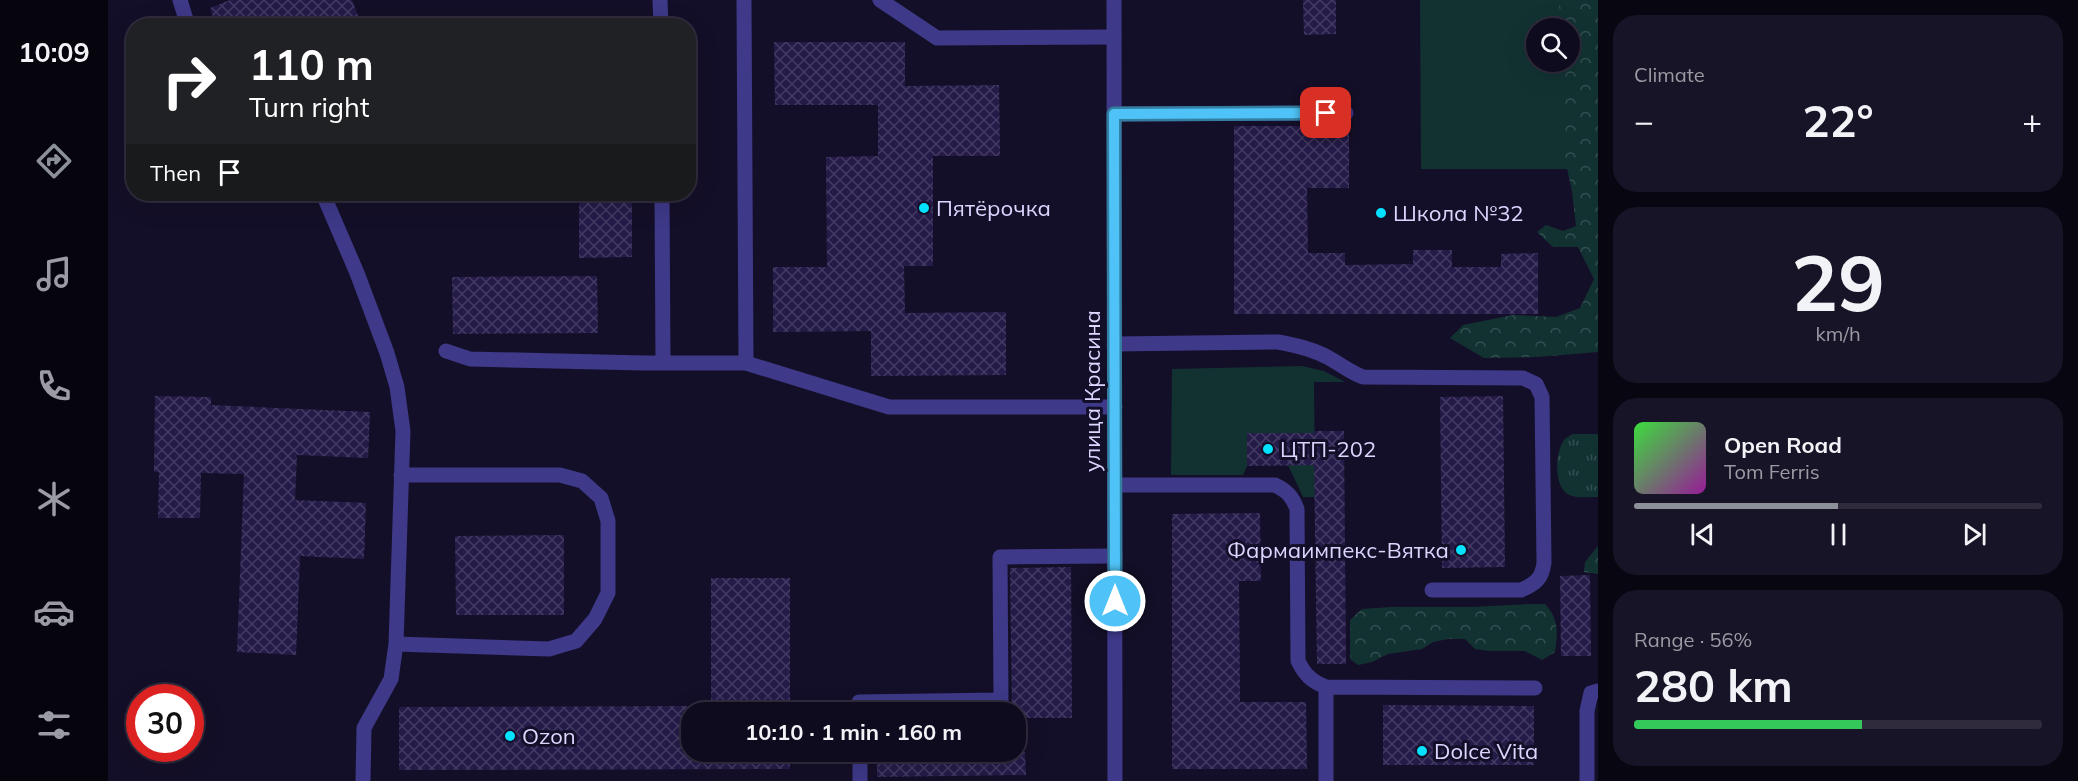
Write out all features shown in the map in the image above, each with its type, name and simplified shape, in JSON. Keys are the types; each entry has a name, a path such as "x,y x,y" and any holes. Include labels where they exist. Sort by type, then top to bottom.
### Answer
{"street":[{"path":"180,0 186,18"},
{"path":"660,0 661,18"},
{"path":"744,0 746,363"},
{"path":"880,0 937,38 1114,37"},
{"name":"улица Красина","path":"1114,0 1115,781"},
{"path":"1114,114 1346,113"},
{"path":"326,201 357,273 387,353 397,387 403,431 396,644 391,679 364,728 363,781"},
{"path":"662,201 663,363"},
{"path":"1114,344 1278,342 1300,345 1328,357 1352,373 1363,377 1523,378 1536,384 1542,397 1544,563 1542,576 1532,585 1521,590 1432,590"},
{"path":"446,351 470,359 746,363 890,407 1115,407"},
{"path":"396,644 549,650 576,641 596,619 608,593 608,521 601,498 582,481 560,475 401,475"},
{"path":"1115,485 1275,485 1284,489 1293,498 1298,509 1298,661 1305,675 1314,683 1326,687 1535,688"},
{"path":"859,702 1002,700 1000,557 1115,556"},
{"path":"1326,687 1326,781"},
{"path":"1587,781 1587,711 1591,693 1598,691"},
{"path":"860,762 860,781"}],"green space":[{"path":"1420,0 1573,0 1573,18 1526,18 1526,72 1573,72 1574,169 1421,169"},
{"path":"1559,0 1598,0 1598,352 1484,358 1450,338 1463,325 1513,315 1556,317 1580,308 1594,279 1578,247 1553,247 1537,232 1546,225 1563,231 1576,226 1572,191 1564,155 1560,72 1580,72 1580,18 1560,18"},
{"path":"1302,366 1324,371 1345,382 1314,382 1315,497 1303,497 1288,465 1288,433 1247,433 1247,466 1243,475 1171,475 1172,369"},
{"path":"1573,434 1598,434 1598,497 1569,495 1559,482 1557,466 1559,451 1565,439"},
{"path":"1598,546 1598,574 1584,572 1585,562"},
{"path":"1545,604 1555,621 1557,632 1555,652 1542,660 1525,651 1475,649 1465,639 1433,642 1422,649 1388,654 1372,662 1358,665 1350,659 1350,620 1362,609"}],"building":[{"path":"230,0 352,0 359,18 213,18 210,8"},
{"path":"1303,0 1336,0 1336,34 1304,35"},
{"path":"774,42 905,42 905,86 999,85 1000,156 933,156 933,266 904,266 905,313 1006,312 1006,375 871,376 871,331 773,332 773,267 827,267 826,157 878,156 878,105 775,105"},
{"path":"1234,126 1349,126 1349,188 1307,188 1308,253 1345,253 1345,265 1413,264 1413,250 1452,250 1452,267 1501,267 1501,254 1538,253 1538,314 1234,314"},
{"path":"579,201 632,201 632,257 579,258"},
{"path":"597,276 598,333 453,334 452,277"},
{"path":"155,396 211,397 211,405 370,412 368,458 297,455 295,500 366,503 364,559 300,556 296,655 237,652 244,474 201,473 200,518 158,518 159,472 154,472"},
{"path":"1503,396 1505,567 1442,568 1440,397"},
{"path":"1314,431 1344,431 1346,664 1317,664 1314,465 1247,466 1247,433 1314,433"},
{"path":"1260,513 1261,581 1239,581 1240,702 1306,702 1307,769 1172,769 1172,514"},
{"path":"564,535 564,615 456,615 455,536"},
{"path":"1071,567 1072,718 1026,718 1026,702 1012,702 1010,568"},
{"path":"1590,575 1591,656 1561,656 1560,576"},
{"path":"711,578 790,578 790,702 711,702"},
{"path":"1383,705 1534,706 1534,765 1383,765"},
{"path":"681,706 681,762 790,762 790,769 399,770 399,707"},
{"path":"877,762 1025,762 1026,775 877,777"}],"place":[{"name":"Пятёрочка","path":"924,208"},
{"name":"Школа №32","path":"1381,213"},
{"name":"ЦТП-202","path":"1268,449"},
{"name":"Фармаимпекс-Вятка","path":"1461,550"},
{"name":"Ozon","path":"510,736"},
{"name":"Dolce Vita","path":"1422,751"}],"route":[{"path":"1115,601 1114,114 1326,113"}]}
